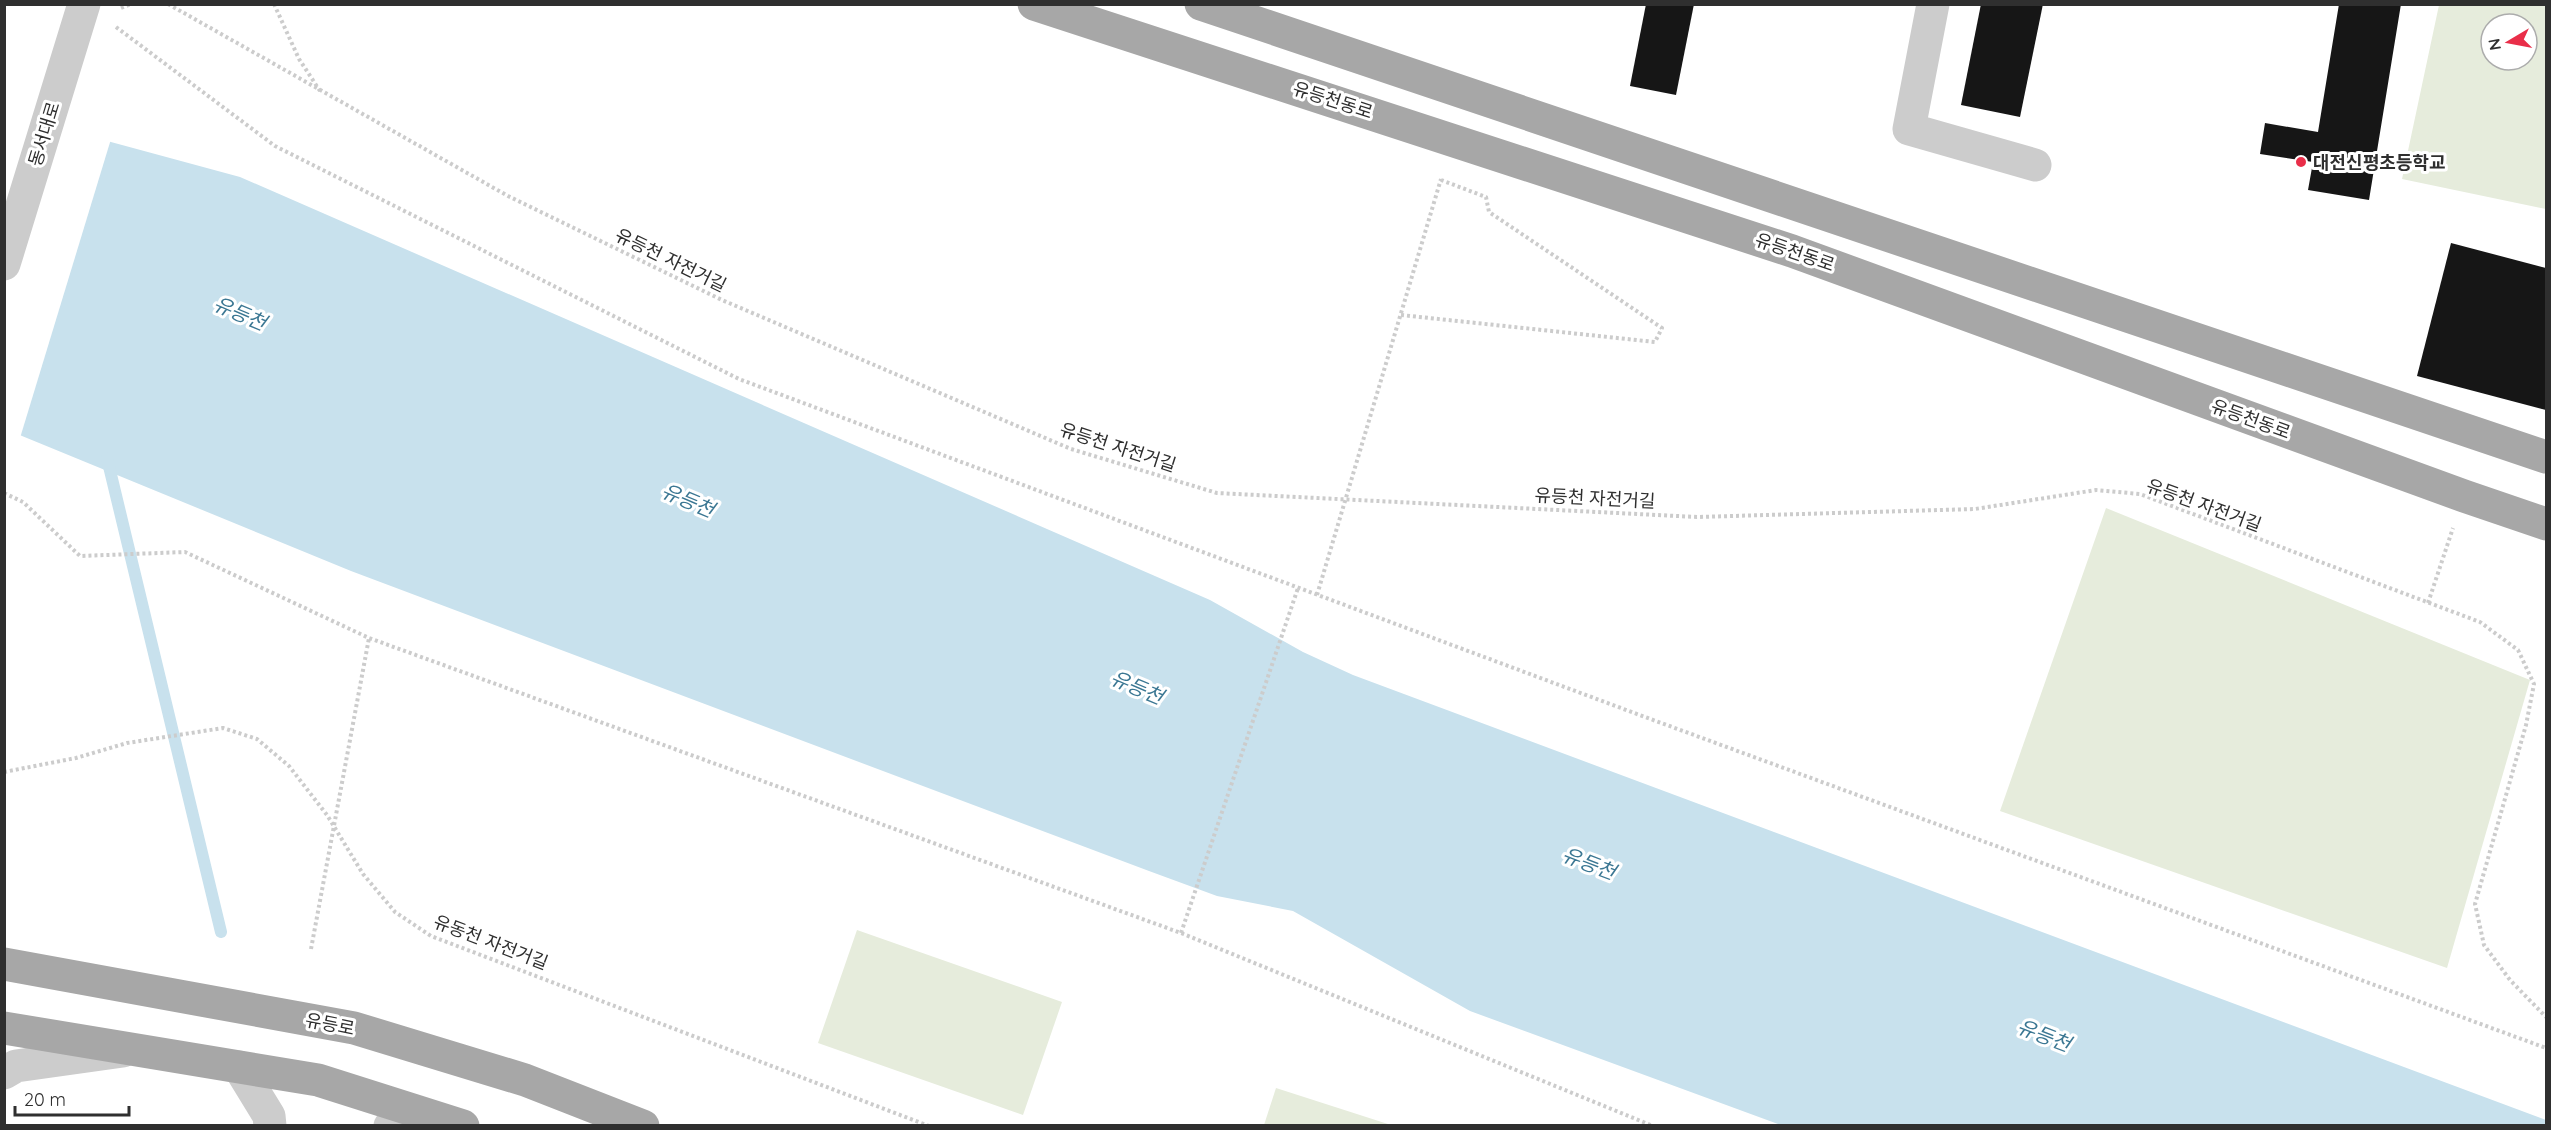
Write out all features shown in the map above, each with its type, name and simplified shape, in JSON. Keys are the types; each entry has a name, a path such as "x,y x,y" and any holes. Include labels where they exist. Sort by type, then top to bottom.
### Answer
{"main road":[{"name":"유등천동로","path":"1034,4 1792,251 2452,492 2547,524"},
{"path":"1201,4 2547,457"},
{"name":"유등로","path":"4,964 354,1028 525,1080 644,1125"},
{"path":"4,1028 318,1080 463,1125"}],"street":[{"path":"1933,4 1909,129 2035,165"},
{"name":"동서대로","path":"4,264 97,14"},
{"path":"4,1073 16,1066 134,1050"},
{"path":"239,1067 269,1116 270,1125"},
{"path":"390,1125 399,1122 412,1125"}],"path":[{"name":"유등천 자전거길","path":"168,4 508,196 722,300 1071,449 1217,493 1697,517 1975,509 2096,490 2140,494 2480,622 2518,650 2534,684 2526,725 2475,904 2484,945 2510,980 2547,1017"},
{"path":"274,4 299,59 321,92"},
{"path":"97,14 275,146 739,380 2547,1048"},
{"path":"1317,595 1441,180 1486,197 1489,212 1662,328 1655,342 1401,315"},
{"path":"4,493 23,502 80,556 185,552 369,638 1181,933 1653,1125"},
{"path":"2428,603 2456,518"},
{"path":"1181,933 1298,588"},
{"path":"311,949 369,638"},
{"name":"유동천 자전거길","path":"4,772 76,758 127,742 223,728 257,739 290,766 334,826 363,873 394,912 431,936 929,1125"}],"green space":[{"path":"2439,5 2546,5 2546,209 2402,179"},
{"path":"2106,508 2530,680 2447,968 2000,811"},
{"path":"857,930 1062,1002 1023,1115 818,1043"},
{"path":"1276,1088 1391,1125 1264,1125"}],"water":[{"name":"유등천","path":"4,113 240,177 1210,600 1303,652 1353,675 2546,1120 2546,1125 1781,1125 1470,1011 1293,911 1217,896 351,571 5,429"}],"pier":[{"path":"4,110 111,139 20,438 4,432"}],"building":[{"path":"1646,4 1694,4 1676,95 1630,86"},
{"path":"1981,4 2043,4 2020,117 1961,105"},
{"path":"2339,4 2401,4 2369,200 2308,190 2313,162 2260,154 2265,123 2318,132"},
{"path":"2451,243 2546,268 2546,410 2417,376"}],"waterway":[{"path":"107,458 221,932"}],"place":[{"name":"대전신평초등학교","path":"2301,162"}]}
